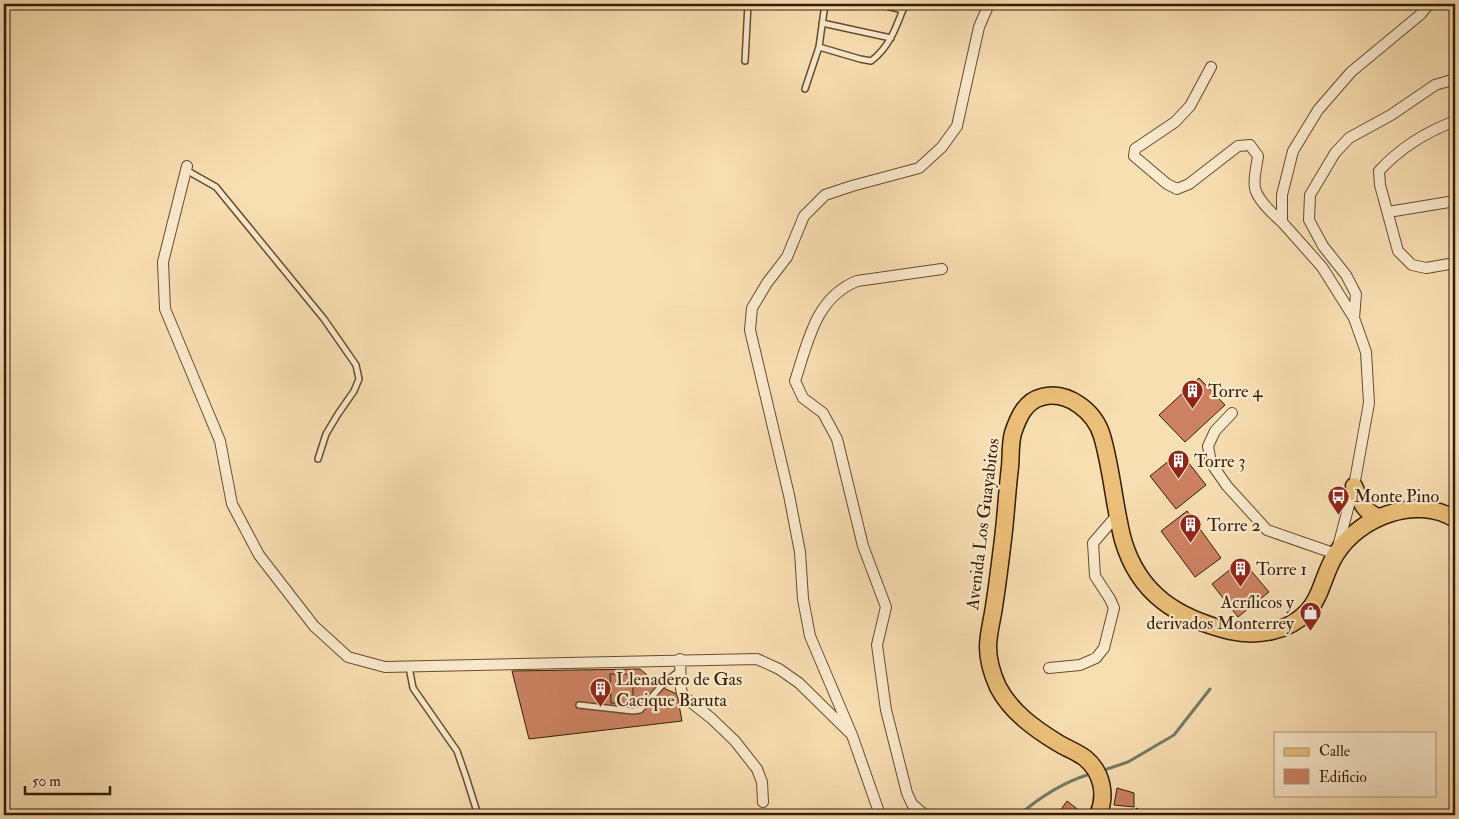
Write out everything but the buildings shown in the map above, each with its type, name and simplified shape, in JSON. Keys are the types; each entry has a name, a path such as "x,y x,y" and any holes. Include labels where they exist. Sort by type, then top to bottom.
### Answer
{"main road":[{"name":"Avenida Los Guayabitos","path":"1098,815 1102,806 1102,792 1101,780 1096,770 1085,758 1038,730 1018,714 1007,702 998,686 988,647 1003,536 1012,435 1020,415 1029,402 1046,396 1058,396 1072,400 1092,417 1100,428 1124,541 1134,566 1158,598 1197,622 1234,632 1270,632 1280,630 1295,622 1309,610 1336,554 1361,528 1378,517 1399,511 1413,510 1441,512 1455,518"},
{"path":"1354,486 1362,506 1370,514 1378,517"}],"street":[{"path":"880,815 852,735 810,636 803,599 800,552 789,495 750,330 752,308 767,282 787,257 804,216 825,195 919,168 942,147 957,126 978,27 989,4"},
{"path":"1282,222 1282,195 1293,151 1318,110 1351,72 1421,14 1429,4"},
{"path":"1212,67 1190,106 1174,122 1135,149 1134,156 1167,184 1177,189 1189,184 1238,146 1250,145 1258,156 1255,187 1258,194 1273,214 1322,267 1354,318 1366,352 1368,403 1354,486 1336,554 1267,530 1227,486 1211,463 1208,446 1216,431 1232,413"},
{"path":"1354,318 1356,294 1346,275 1323,246 1309,220 1310,195 1336,153 1349,138 1391,114 1435,84 1455,79"},
{"path":"1455,120 1415,140 1391,157 1379,171 1380,185 1398,251 1412,265 1426,268 1455,263"},
{"path":"186,168 163,262 165,309 220,441 232,504 259,555 314,626 348,657 385,667 757,658 780,669 799,683 852,735"},
{"path":"1388,212 1455,201"},
{"path":"925,815 912,804 907,794 886,710 877,645 886,608 863,546 837,440 823,414 803,398 795,380 812,327 829,300 846,286 857,281 942,269"},
{"path":"1048,668 1080,665 1096,658 1104,648 1114,608 1110,598 1095,576 1093,543 1118,514"},
{"path":"680,659 680,689 683,696 735,742 757,769 762,782 763,802"},
{"path":"1455,716 1455,732"}],"lane":[{"path":"745,61 748,4"},
{"path":"805,89 819,47 825,4"},
{"path":"878,4 903,10"},
{"path":"819,47 860,60 871,61 891,38 905,4"},
{"path":"822,23 891,38"},
{"path":"186,168 216,187 324,319 356,366 359,379 354,391 326,434 318,460"},
{"path":"408,666 413,688 457,751 478,815"},
{"path":"579,705 633,711 640,710 664,683 679,671"}],"waterway":[{"path":"1107,769 1128,762 1174,735 1210,689"},
{"path":"1019,815 1051,792 1087,775"}],"place":[{"name":"Torre 4","path":"1192,410"},
{"name":"Torre 3","path":"1178,480"},
{"name":"Monte Pino","path":"1338,515"},
{"name":"Torre 2","path":"1191,544"},
{"name":"Torre 1","path":"1240,588"},
{"name":"Acrílicos y derivados Monterrey","path":"1310,631"},
{"name":"Llenadero de Gas Cacique Baruta","path":"600,708"}]}
